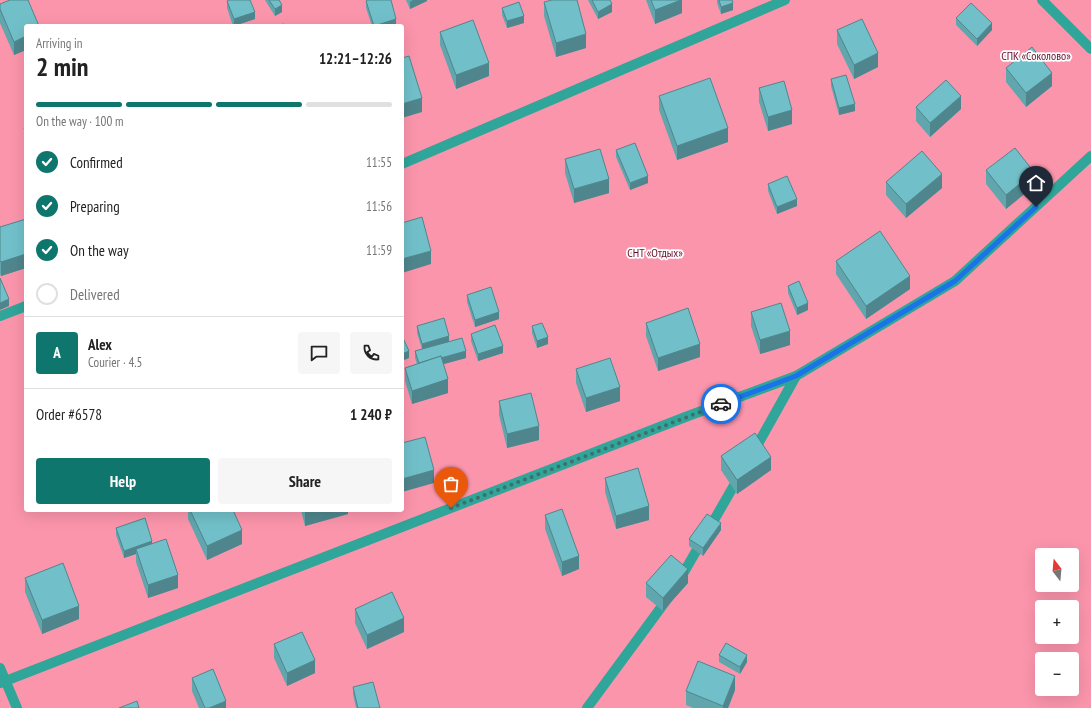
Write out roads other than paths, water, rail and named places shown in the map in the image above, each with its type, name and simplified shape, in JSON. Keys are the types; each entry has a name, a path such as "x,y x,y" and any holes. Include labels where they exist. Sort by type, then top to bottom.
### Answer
{"street":[{"path":"404,163 785,0"},
{"path":"1042,0 1091,49"},
{"path":"3,682 688,416 796,376 955,281 1091,156"},
{"path":"0,316 24,307"},
{"path":"587,708 674,590 796,376"},
{"path":"0,668 3,682 17,708"}],"park label":[{"name":"СПК «Соколово»","path":"1036,56"},
{"name":"СНТ «Отдых»","path":"655,253"}]}
